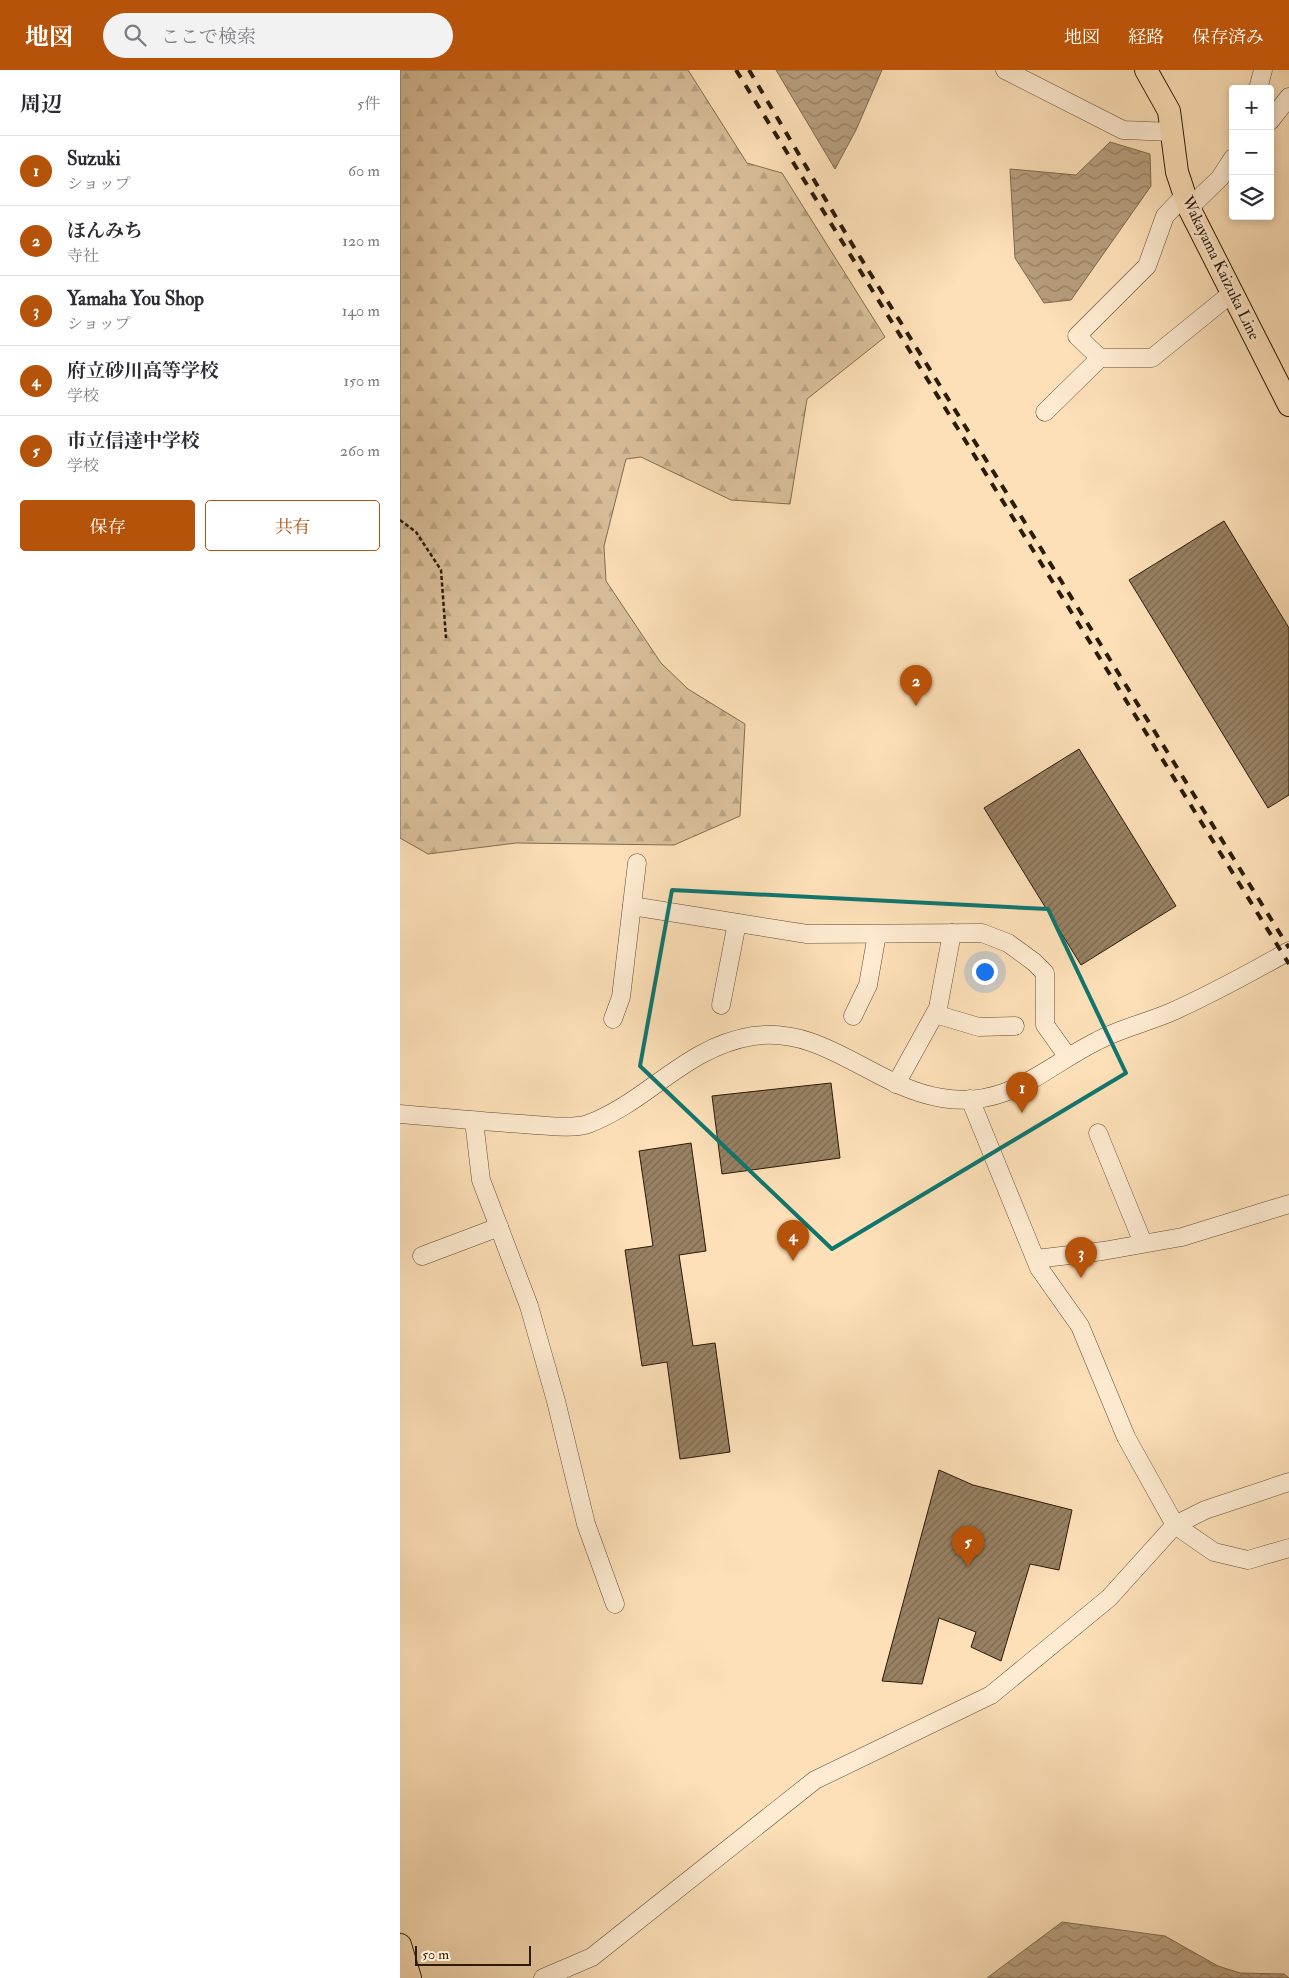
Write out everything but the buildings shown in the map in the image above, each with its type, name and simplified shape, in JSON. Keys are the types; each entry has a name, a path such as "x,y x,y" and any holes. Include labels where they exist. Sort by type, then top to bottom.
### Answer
{"main road":[{"name":"Wakayama Kaizuka Line","path":"1146,70 1169,110 1177,172 1187,202 1289,405"},
{"path":"400,1945 410,1978"}],"street":[{"path":"1005,70 1123,130 1173,132"},
{"path":"1259,85 1263,70"},
{"path":"1274,116 1289,96"},
{"path":"1229,164 1220,178 1165,216 1146,266 1077,336 1100,358 1152,358 1232,293"},
{"path":"1045,412 1100,358"},
{"path":"613,1019 622,997 637,863"},
{"path":"632,906 807,934 982,933 1008,943 1034,962 1045,973 1045,1025 1068,1057"},
{"path":"721,1005 737,923"},
{"path":"896,1084 938,1008 952,933"},
{"path":"853,1016 868,985 877,934"},
{"path":"400,1114 558,1126 585,1125 626,1106 696,1056 723,1043 750,1036 774,1034 804,1040 847,1056 904,1088 943,1098 970,1099 995,1097 1022,1086 1098,1040 1166,1014 1216,992 1289,951"},
{"path":"935,1014 979,1027 1015,1026"},
{"path":"970,1099 1039,1268 1080,1326 1126,1437 1175,1525 1214,1552 1248,1560 1289,1548"},
{"path":"474,1121 481,1180 529,1306 556,1401 586,1524 615,1604"},
{"path":"1098,1133 1143,1244"},
{"path":"1036,1259 1102,1251 1182,1236 1289,1204"},
{"path":"422,1256 499,1227"},
{"path":"543,1978 592,1957 815,1780 991,1695 1109,1598 1175,1525 1205,1510 1289,1482"}],"path":[{"path":"400,520 416,532 441,570 446,638"}],"highlighted area":[{"path":"672,890 1048,909 1126,1073 832,1249 640,1066"}],"green space":[{"path":"400,70 688,70 747,163 782,173 885,337 807,399 790,504 731,500 641,457 626,459 604,546 606,581 661,663 688,689 745,724 740,816 674,845 516,843 428,854 400,838"}],"water":[{"path":"776,70 882,70 856,130 835,169"},
{"path":"1110,142 1150,154 1151,186 1071,300 1044,303 1015,258 1010,169 1076,175"},
{"path":"1062,1922 1165,1936 1218,1966 1240,1973 1284,1974 1289,1978 987,1978"}],"railway":[{"path":"736,70 1289,964"},
{"path":"749,70 852,244 1289,948"}],"place":[{"name":"ほんみち","path":"916,706"},
{"name":"Suzuki","path":"1022,1113"},
{"name":"府立砂川高等学校","path":"793,1261"},
{"name":"Yamaha You Shop","path":"1081,1278"},
{"name":"市立信達中学校","path":"968,1567"}]}
